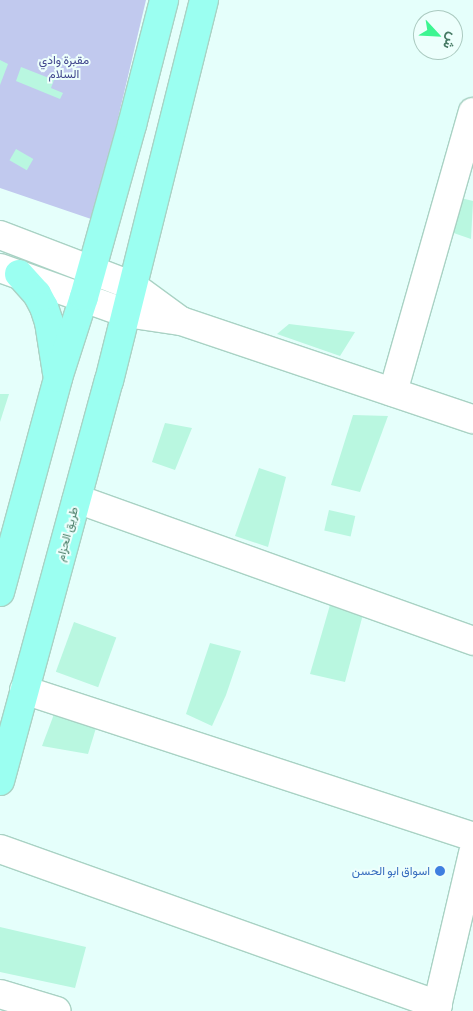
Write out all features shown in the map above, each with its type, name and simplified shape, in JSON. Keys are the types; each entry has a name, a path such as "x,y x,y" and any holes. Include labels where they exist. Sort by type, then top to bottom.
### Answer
{"main road":[{"path":"0,592 6,546 84,297 132,125 164,0"},
{"name":"طريق الحزام","path":"0,781 126,313 204,0"},
{"path":"10,271 37,294 44,307 49,322 58,378"}],"street":[{"path":"393,392 473,112"},
{"path":"0,235 133,286 182,321"},
{"path":"10,271 126,313 182,321 473,419"},
{"path":"77,499 473,641"},
{"path":"24,690 473,837"},
{"path":"0,849 437,1008 464,930 473,853"},
{"path":"0,994 58,1011"}],"green space":[{"name":"مقبرة وادي السلام","path":"0,0 146,0 94,220 0,188"}],"building":[{"path":"0,60 8,64 0,85"},
{"path":"21,67 54,80 51,88 63,93 60,99 16,81"},
{"path":"16,149 33,159 27,170 10,160"},
{"path":"457,197 473,201 471,239 445,230"},
{"path":"289,324 355,332 340,356 277,334"},
{"path":"0,394 9,394 0,422"},
{"path":"353,415 388,416 360,492 331,485"},
{"path":"165,423 192,428 175,470 152,462"},
{"path":"259,468 286,477 268,547 235,536"},
{"path":"329,510 355,516 351,537 324,530"},
{"path":"366,603 345,682 310,674 330,605"},
{"path":"74,622 116,637 98,687 56,672"},
{"path":"210,643 241,651 226,695 212,726 186,714"},
{"path":"59,701 100,715 88,754 42,746"},
{"path":"0,927 86,947 75,988 0,972"}],"place":[{"name":"اسواق ابو الحسن","path":"440,871"}]}
